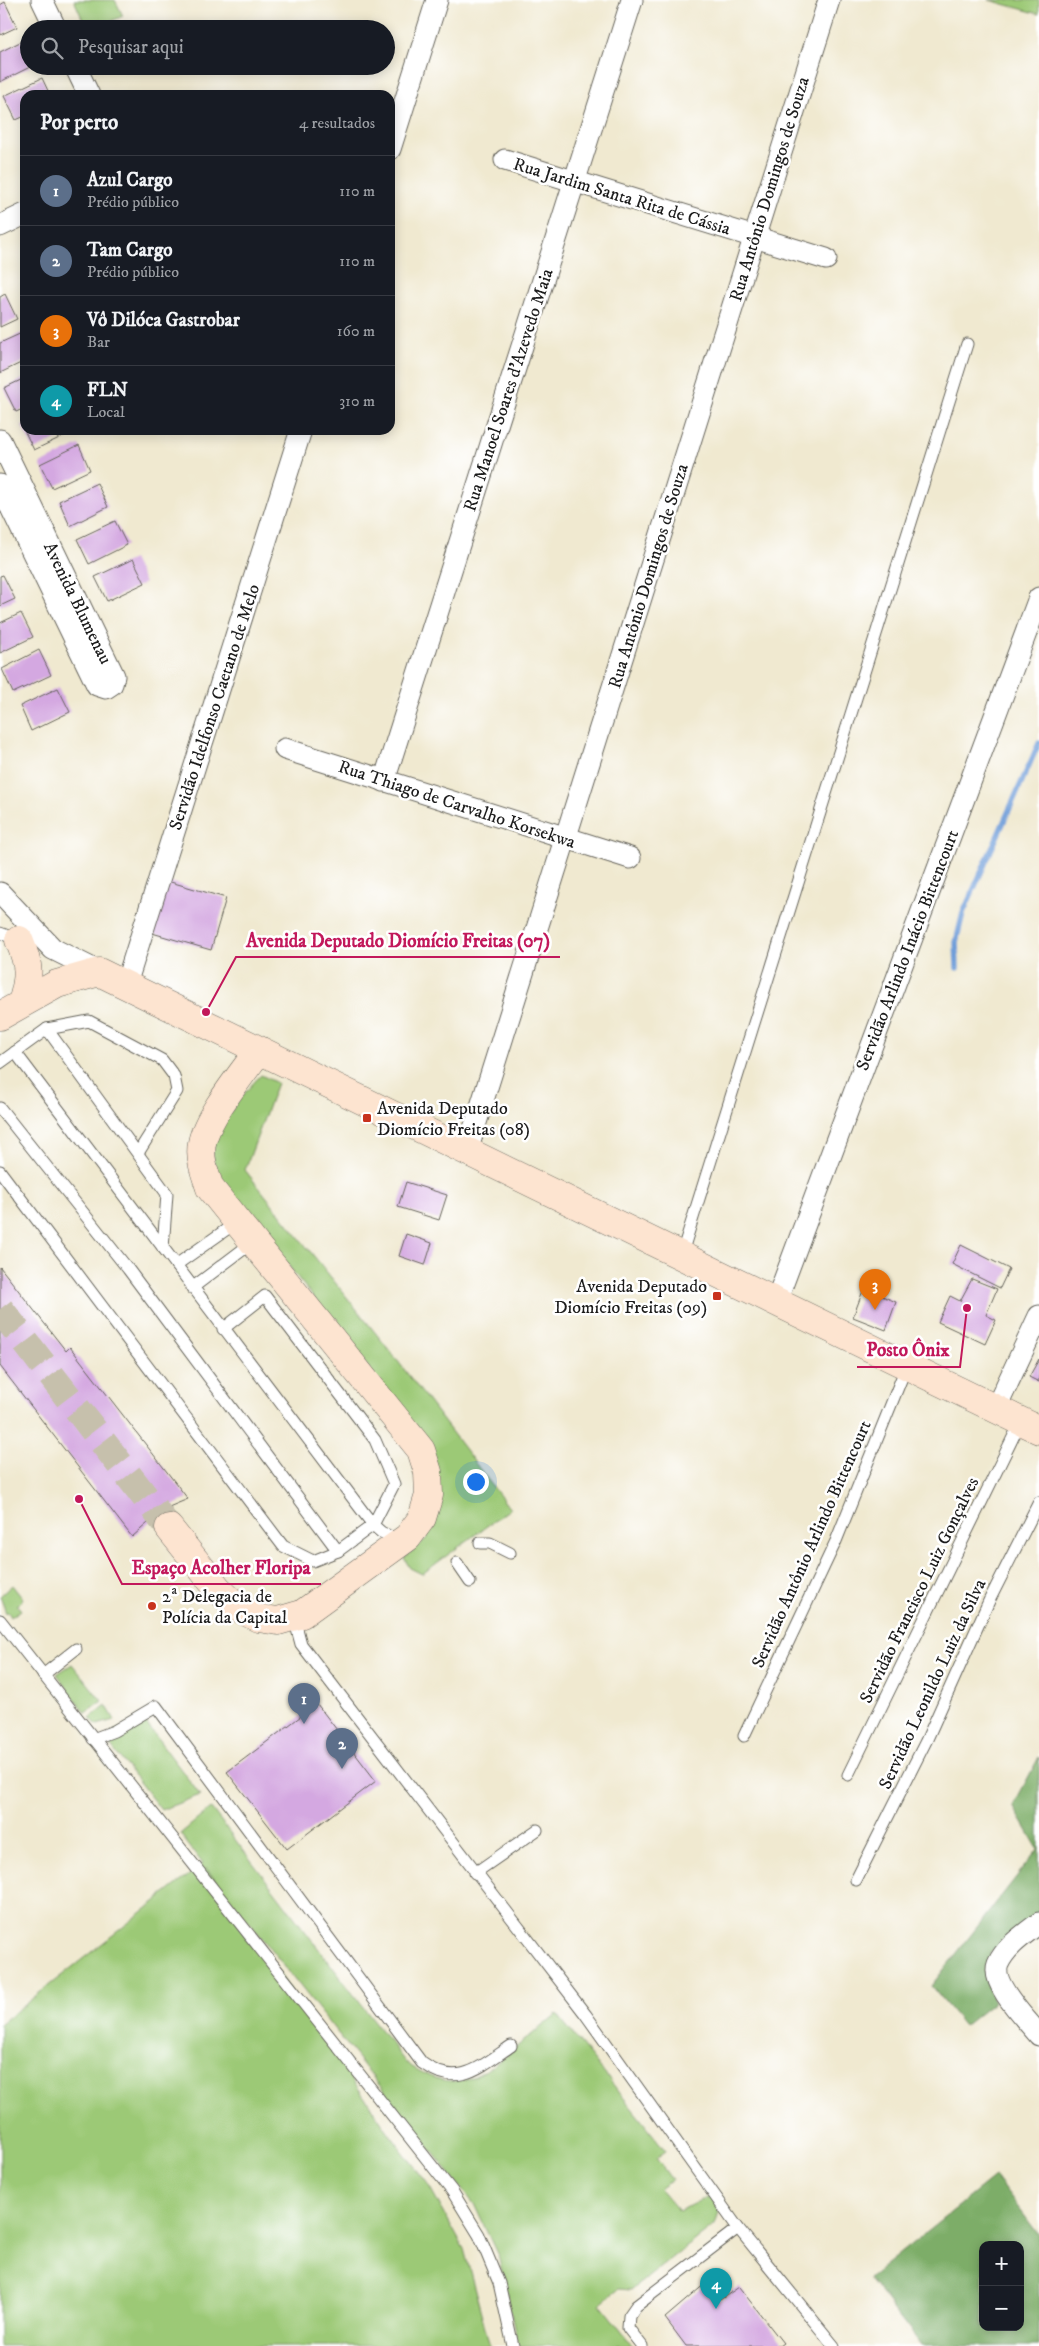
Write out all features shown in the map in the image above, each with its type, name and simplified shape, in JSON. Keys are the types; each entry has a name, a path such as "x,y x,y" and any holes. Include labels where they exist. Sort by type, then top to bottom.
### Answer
{"street":[{"path":"42,0 52,20"},
{"path":"395,133 437,0"},
{"name":"Rua Manoel Soares d'Azevedo Maia","path":"384,781 632,0"},
{"name":"Rua Antônio Domingos de Souza","path":"467,1152 829,0"},
{"path":"79,75 86,90"},
{"name":"Rua Jardim Santa Rita de Cássia","path":"505,160 826,259"},
{"path":"0,226 20,216"},
{"name":"Servidão Idelfonso Caetano de Melo","path":"126,984 299,435"},
{"name":"Avenida Blumenau","path":"0,440 114,676 112,684 106,688 97,685 0,485"},
{"name":"Servidão Arlindo Inácio Bittencourt","path":"776,1302 1039,598"},
{"name":"Rua Thiago de Carvalho Korsekwa","path":"285,750 630,858"},
{"path":"0,892 28,962 29,980 11,1009"},
{"path":"0,905 15,931 1030,1426"},
{"path":"11,1009 57,984 99,972"},
{"path":"169,1528 218,1589 237,1607 258,1618 278,1620 302,1614 408,1537 422,1518 429,1495 428,1472 421,1450 210,1188 202,1165 202,1142 212,1118 259,1050"},
{"path":"996,1408 1039,1316"},
{"path":"1039,1923 1008,1950 998,1965 998,1976 1004,1990 1039,2035"}],"lane":[{"path":"681,1256 966,344"},
{"path":"0,1063 48,1028 89,1020 162,1060 174,1076 176,1091 138,1153"},
{"path":"48,1028 167,1194 163,1248"},
{"path":"14,1052 373,1525 381,1532 401,1542"},
{"path":"0,1108 128,1269 338,1551"},
{"path":"0,1171 283,1546 313,1561 338,1551 373,1525 394,1484 376,1440 265,1296 223,1329"},
{"path":"176,1265 245,1232"},
{"path":"192,1288 245,1232"},
{"name":"Servidão Antônio Arlindo Bittencourt","path":"744,1736 836,1541 907,1365"},
{"name":"Servidão Francisco Luiz Gonçalves","path":"848,1775 1030,1426"},
{"name":"Servidão Leonildo Luiz da Silva","path":"856,1880 928,1739 990,1601 1039,1502"},
{"path":"480,1543 490,1542 510,1553"},
{"path":"457,1563 470,1582"},
{"path":"302,1614 297,1629 301,1644 475,1873 586,2014 738,2228 834,2346"},
{"path":"0,1620 452,2191 479,2235 499,2283 513,2346"},
{"path":"43,1675 76,1649"},
{"path":"93,1739 114,1730 156,1706 422,2063 439,2073 459,2075 472,2072 511,2046"},
{"path":"475,1873 537,1830"},
{"path":"642,2346 628,2328 629,2316 636,2306 738,2228"}],"green space":[{"path":"74,0 115,0 123,16 114,20 83,20"},
{"path":"989,0 1039,0 1039,14"},
{"path":"261,1075 277,1083 245,1170 394,1356 510,1509 422,1574 410,1568 404,1558 426,1539 433,1522 431,1448 223,1182 214,1164 214,1147 217,1136 230,1113 246,1091"},
{"path":"12,1585 23,1599 17,1605 21,1610 11,1617 8,1612 6,1613 0,1596"},
{"path":"72,1664 102,1701 85,1713 57,1674"},
{"path":"106,1705 115,1720 97,1725 90,1718"},
{"path":"143,1719 200,1795 161,1810 110,1745 114,1731"},
{"path":"1039,1757 1039,1911 991,1952 985,1979 994,2002 964,2026 931,1986 1038,1849 1013,1806"},
{"path":"211,1808 406,2063 436,2078 448,2081 472,2077 496,2064 557,2014 666,2151 656,2158 672,2180 660,2189 679,2211 711,2195 720,2210 715,2225 631,2290 619,2289 600,2304 633,2346 518,2346 499,2258 474,2204 206,1868 392,2137 428,2184 464,2249 490,2346 0,2346 0,2024 203,1864 180,1834"},
{"path":"995,2177 1039,2235 1039,2346 922,2346 869,2278"}],"building":[{"path":"5,2 17,27 0,35 0,5"},
{"path":"20,42 20,72 0,82 0,52"},
{"path":"42,78 48,90 20,90 20,118 16,120 4,96"},
{"path":"5,294 17,319 0,327 0,297"},
{"path":"20,334 20,363 0,373 0,343"},
{"path":"20,380 20,410 16,412 4,388"},
{"path":"26,435 66,435 34,450"},
{"path":"79,445 90,470 52,488 40,464"},
{"path":"97,483 108,507 70,526 59,501"},
{"path":"115,521 127,545 89,564 77,539"},
{"path":"133,559 145,583 107,601 95,577"},
{"path":"3,575 15,599 0,606 0,576"},
{"path":"21,613 33,637 0,653 0,623"},
{"path":"39,650 51,675 13,693 2,669"},
{"path":"58,688 70,712 31,731 20,706"},
{"path":"167,881 226,898 211,950 152,933"},
{"path":"406,1182 447,1195 439,1220 398,1207"},
{"path":"406,1234 432,1243 425,1265 399,1256"},
{"path":"961,1245 1009,1269 1000,1288 952,1264"},
{"path":"0,1267 66,1351 70,1347 188,1499 164,1509 132,1537 0,1366"},
{"path":"972,1279 997,1289 986,1315 996,1320 985,1344 938,1322 950,1296 960,1301"},
{"path":"864,1288 896,1302 886,1330 853,1317"},
{"path":"1039,1359 1039,1382 1029,1377"},
{"path":"317,1704 376,1781 287,1849 227,1772"},
{"path":"706,2283 720,2300 739,2287 783,2343 779,2346 686,2346 665,2318"}],"waterway":[{"path":"957,968 956,942 963,913 1039,743"}],"tunnel":[{"path":"0,1309 169,1528"}],"place":[{"name":"Avenida Deputado Diomício Freitas (07)","path":"206,1012"},
{"name":"Avenida Deputado Diomício Freitas (08)","path":"367,1118"},
{"name":"Avenida Deputado Diomício Freitas (09)","path":"717,1296"},
{"name":"Posto Ônix","path":"967,1308"},
{"name":"Vô Dilóca Gastrobar","path":"875,1310"},
{"name":"Espaço Acolher Floripa","path":"79,1499"},
{"name":"2ª Delegacia de Polícia da Capital","path":"152,1606"},
{"name":"Azul Cargo","path":"304,1724"},
{"name":"Tam Cargo","path":"342,1769"},
{"name":"FLN","path":"716,2309"}]}
